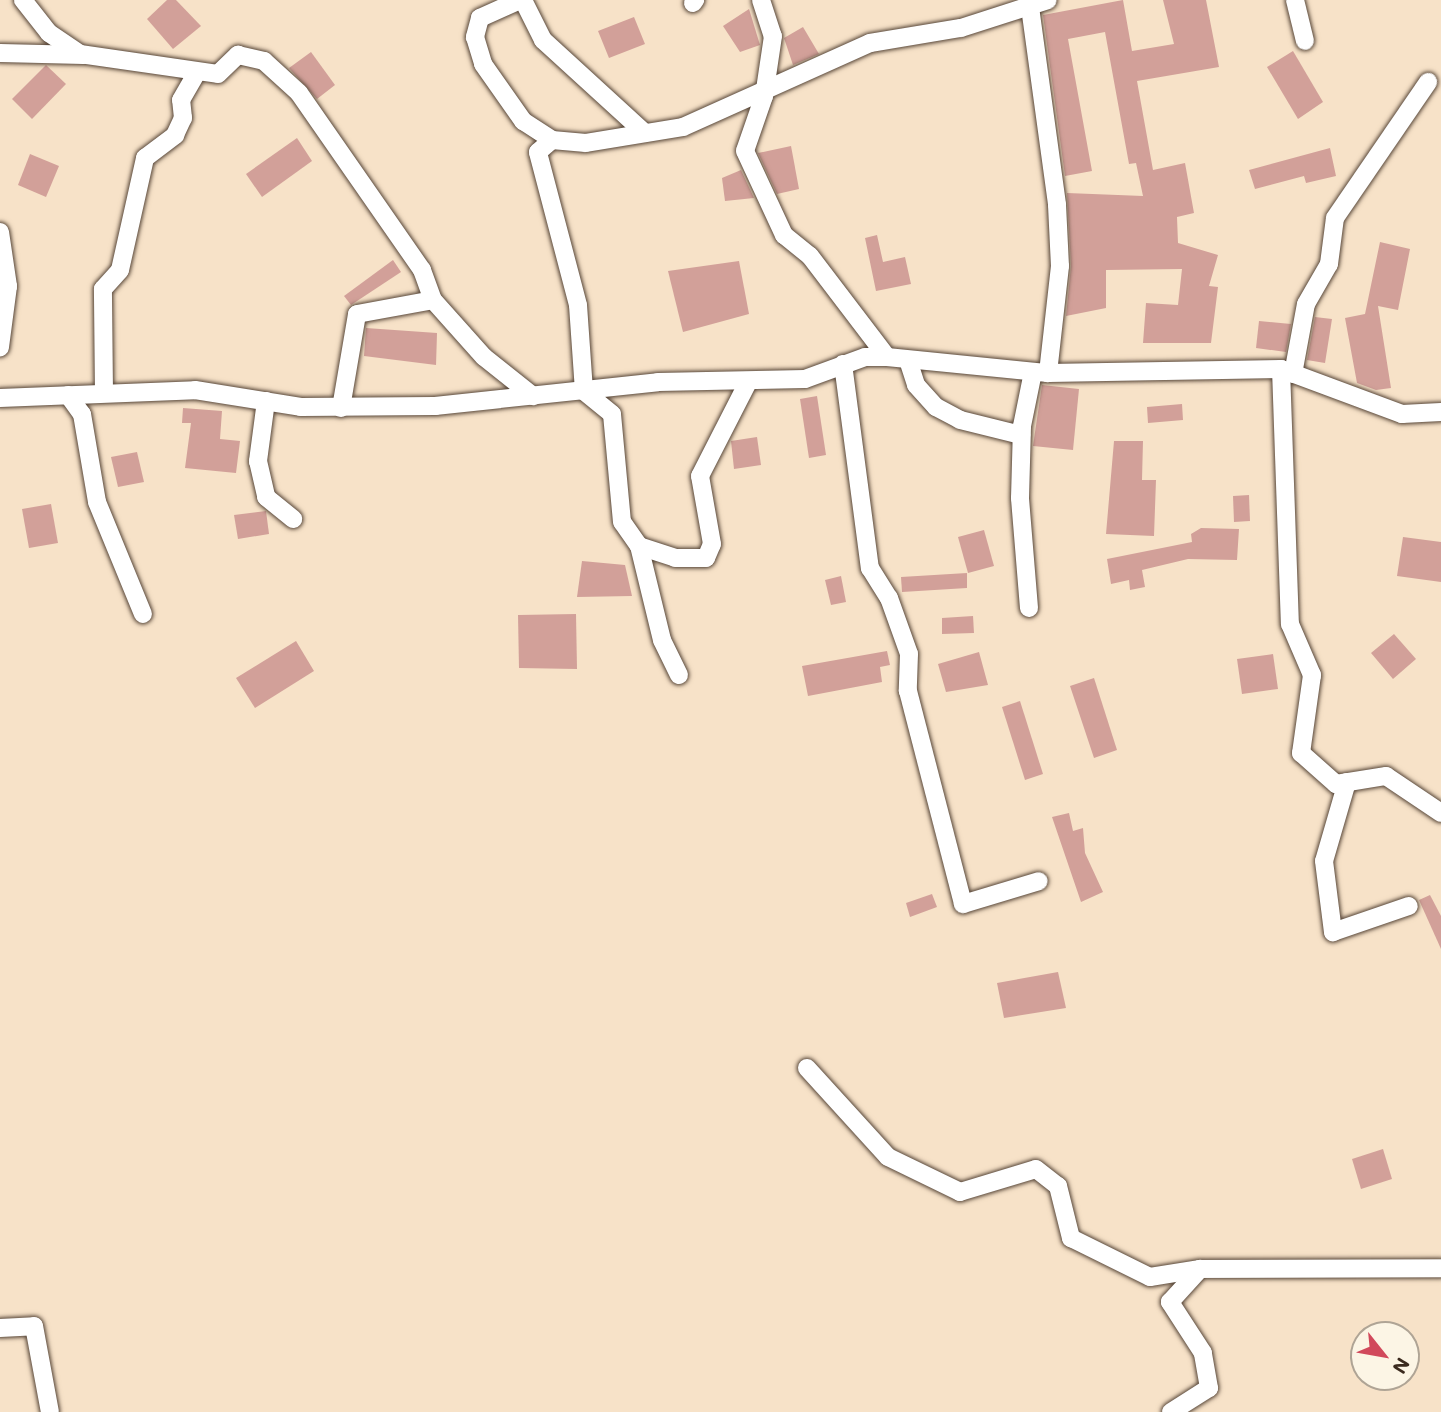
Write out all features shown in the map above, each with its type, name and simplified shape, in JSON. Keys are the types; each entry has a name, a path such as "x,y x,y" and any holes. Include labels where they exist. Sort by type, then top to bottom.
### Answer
{"street":[{"path":"23,0 49,33 84,55"},
{"path":"645,133 543,40 521,0 480,18 475,37 484,64 516,111 552,140 586,143 683,127 764,96 870,43 961,28 1048,0"},
{"path":"761,0 772,36 764,96 745,151 768,207 887,357"},
{"path":"1295,0 1305,41"},
{"path":"1029,608 1021,435 1041,372 1060,266 1057,205 1030,7"},
{"path":"0,53 84,55 218,74 238,55 264,61 299,93 422,270 433,300 484,357 533,396"},
{"path":"104,393 103,289 120,270 140,169 175,135 183,118 181,100 197,72"},
{"path":"1428,82 1335,218 1329,264 1306,304 1287,372 1290,624 1312,675 1301,753 1336,784 1386,776 1441,813"},
{"path":"552,140 538,152 578,305 583,391 612,414 622,522 639,546 662,639 679,675"},
{"path":"0,232 8,286 0,346"},
{"path":"341,408 357,314 433,300"},
{"path":"0,398 195,390 266,401 341,408 805,379 843,365 887,357 1041,372 1287,372 1402,414 1441,412"},
{"path":"908,360 916,385 936,407 960,420 1021,435"},
{"path":"843,365 870,568 889,598 909,653 908,691 963,904 1039,881"},
{"path":"639,546 676,558 706,558 712,544 700,476 748,382"},
{"path":"68,396 82,414 97,502 144,614"},
{"path":"266,401 258,461 266,497 293,519"},
{"path":"1347,782 1324,861 1333,932 1409,906"},
{"path":"807,1068 888,1157 960,1192 1036,1169 1058,1186 1071,1238 1150,1277 1200,1269 1441,1268"},
{"path":"1171,1412 1209,1388 1203,1353 1170,1302 1200,1269"},
{"path":"0,1328 34,1326 50,1412"}],"building":[{"path":"167,0 176,0 201,26 173,49 147,19"},
{"path":"1123,0 1132,51 1174,44 1163,0 1206,0 1219,67 1137,81 1153,170 1185,163 1194,213 1177,217 1178,243 1218,255 1209,286 1218,287 1211,343 1143,343 1146,303 1178,305 1182,269 1106,270 1106,308 1066,316 1071,266 1067,193 1143,196 1136,163 1129,164 1105,32 1068,39 1092,171 1065,176 1043,15"},
{"path":"749,9 760,45 740,52 723,26"},
{"path":"634,17 645,44 609,58 598,31"},
{"path":"803,27 819,54 793,65 784,38"},
{"path":"1293,51 1323,102 1298,119 1267,67"},
{"path":"311,52 335,85 317,99 289,68"},
{"path":"46,65 66,84 32,119 12,99"},
{"path":"297,138 312,161 262,197 246,174"},
{"path":"791,146 799,189 777,194 758,153"},
{"path":"1330,148 1336,176 1306,183 1304,176 1255,189 1249,170"},
{"path":"30,154 59,166 46,197 18,185"},
{"path":"741,170 754,198 725,201 722,178"},
{"path":"877,235 883,262 905,257 911,284 876,291 865,238"},
{"path":"1380,242 1410,249 1398,310 1378,306 1391,388 1376,390 1357,383 1345,318 1365,314"},
{"path":"393,260 401,272 351,305 344,296"},
{"path":"739,261 749,314 683,332 668,271"},
{"path":"1315,317 1332,319 1325,363 1307,360"},
{"path":"1259,321 1291,324 1286,352 1256,348"},
{"path":"366,328 437,333 436,365 364,356"},
{"path":"1042,385 1079,389 1073,450 1033,446"},
{"path":"817,396 826,455 809,458 800,399"},
{"path":"1182,404 1183,420 1148,423 1147,407"},
{"path":"183,408 222,411 220,439 240,441 236,473 185,468 191,423 182,423"},
{"path":"757,437 761,465 734,469 731,441"},
{"path":"1114,441 1143,441 1142,480 1156,480 1154,536 1106,534"},
{"path":"137,452 144,482 118,487 111,457"},
{"path":"1249,495 1250,521 1234,522 1233,496"},
{"path":"51,504 58,543 29,548 22,509"},
{"path":"266,511 269,534 238,539 234,515"},
{"path":"1201,528 1239,529 1237,560 1188,559 1142,570 1145,587 1130,590 1129,580 1111,584 1107,559 1192,542 1191,534"},
{"path":"984,530 994,566 968,573 958,537"},
{"path":"1403,537 1441,542 1441,582 1397,576"},
{"path":"582,561 625,565 632,596 577,597"},
{"path":"967,573 967,588 902,592 901,577"},
{"path":"841,576 846,602 831,605 825,580"},
{"path":"576,614 577,669 519,668 518,615"},
{"path":"973,616 974,633 942,634 942,618"},
{"path":"1394,634 1416,659 1393,679 1371,653"},
{"path":"296,641 314,671 255,708 236,678"},
{"path":"887,651 890,665 880,667 882,682 808,696 802,666"},
{"path":"979,652 988,685 946,692 938,664"},
{"path":"1273,654 1278,689 1242,694 1237,659"},
{"path":"1094,678 1117,750 1094,758 1070,686"},
{"path":"1020,701 1043,774 1025,780 1002,707"},
{"path":"1069,813 1073,831 1083,828 1085,853 1103,892 1081,902 1052,817"},
{"path":"932,894 937,907 910,917 906,903"},
{"path":"1430,895 1441,916 1441,949 1419,900"},
{"path":"1058,972 1066,1008 1004,1018 997,983"},
{"path":"1383,1149 1392,1179 1361,1189 1352,1159"}]}
